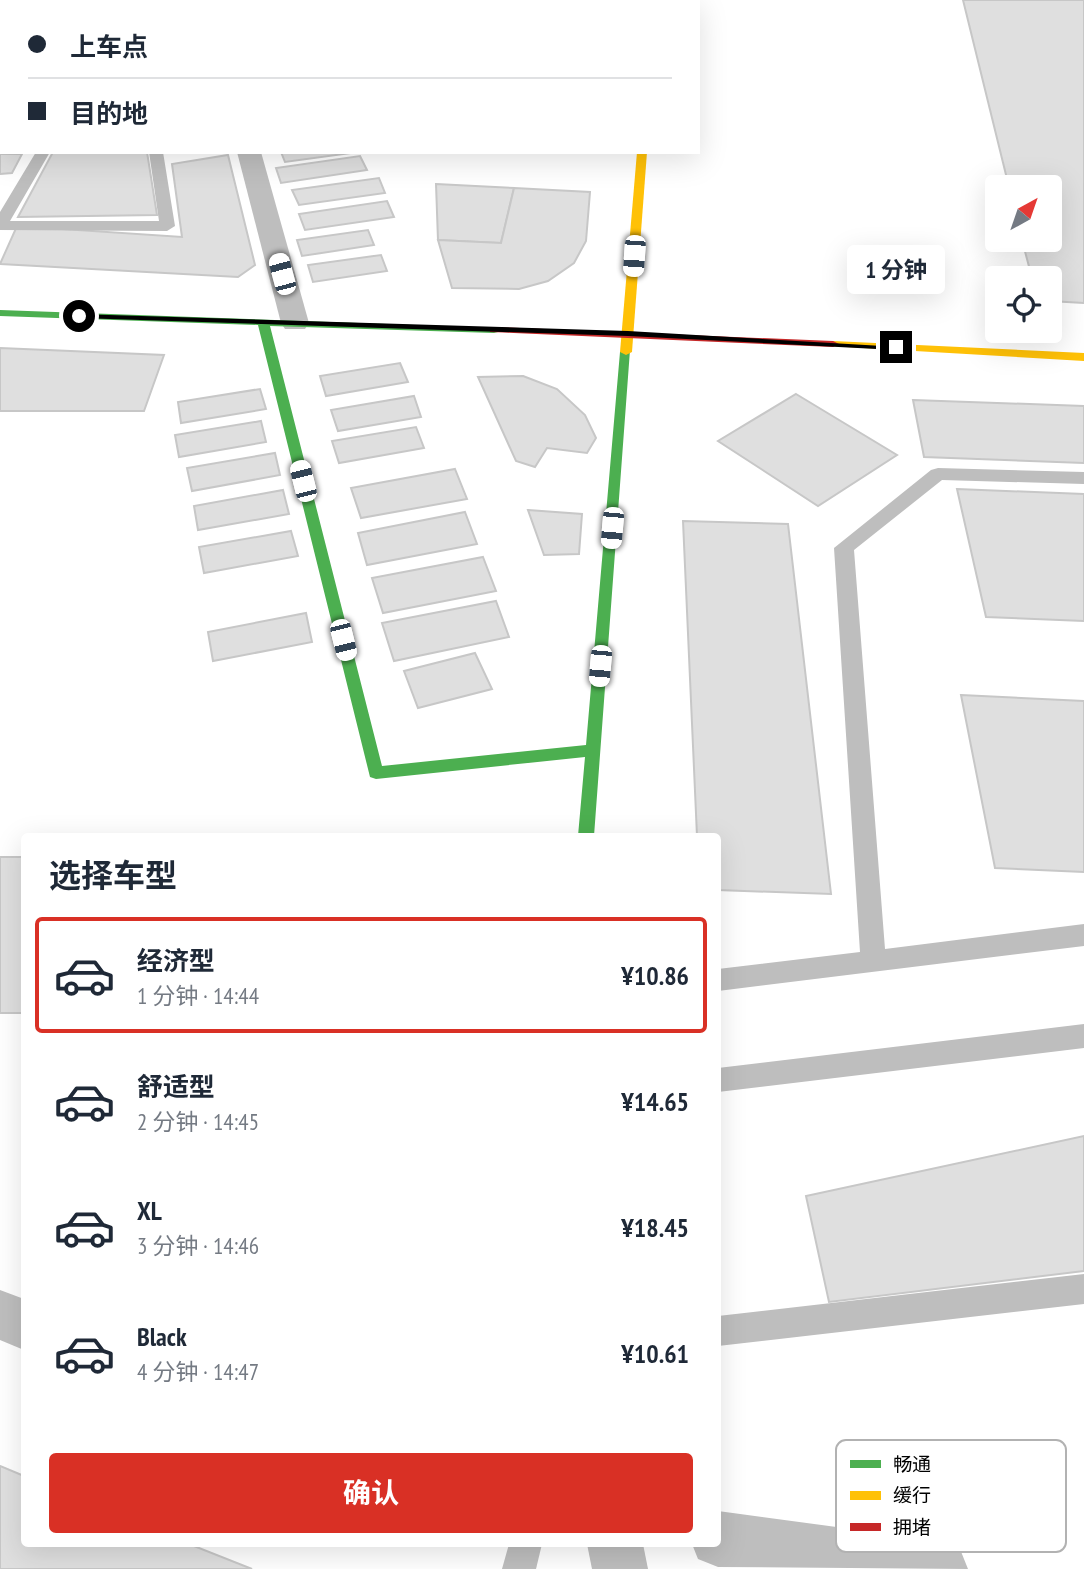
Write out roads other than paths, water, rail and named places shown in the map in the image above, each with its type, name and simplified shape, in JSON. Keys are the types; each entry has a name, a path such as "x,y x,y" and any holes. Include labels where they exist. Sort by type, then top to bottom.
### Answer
{"street":[{"path":"250,154 295,323"},
{"path":"586,833 642,154"},
{"path":"0,313 628,334 1084,357"},
{"path":"263,322 376,773 594,750"},
{"path":"0,1315 21,1323"},
{"path":"721,1539 940,1569"},
{"path":"616,1547 620,1569"}],"lane":[{"path":"42,154 1,225 167,226 156,154"},
{"path":"873,961 844,548 938,474 1084,478"},
{"path":"721,980 1084,935"},
{"path":"721,1080 1084,1036"},
{"path":"721,1331 1084,1289"},
{"path":"519,1569 525,1547"}]}
